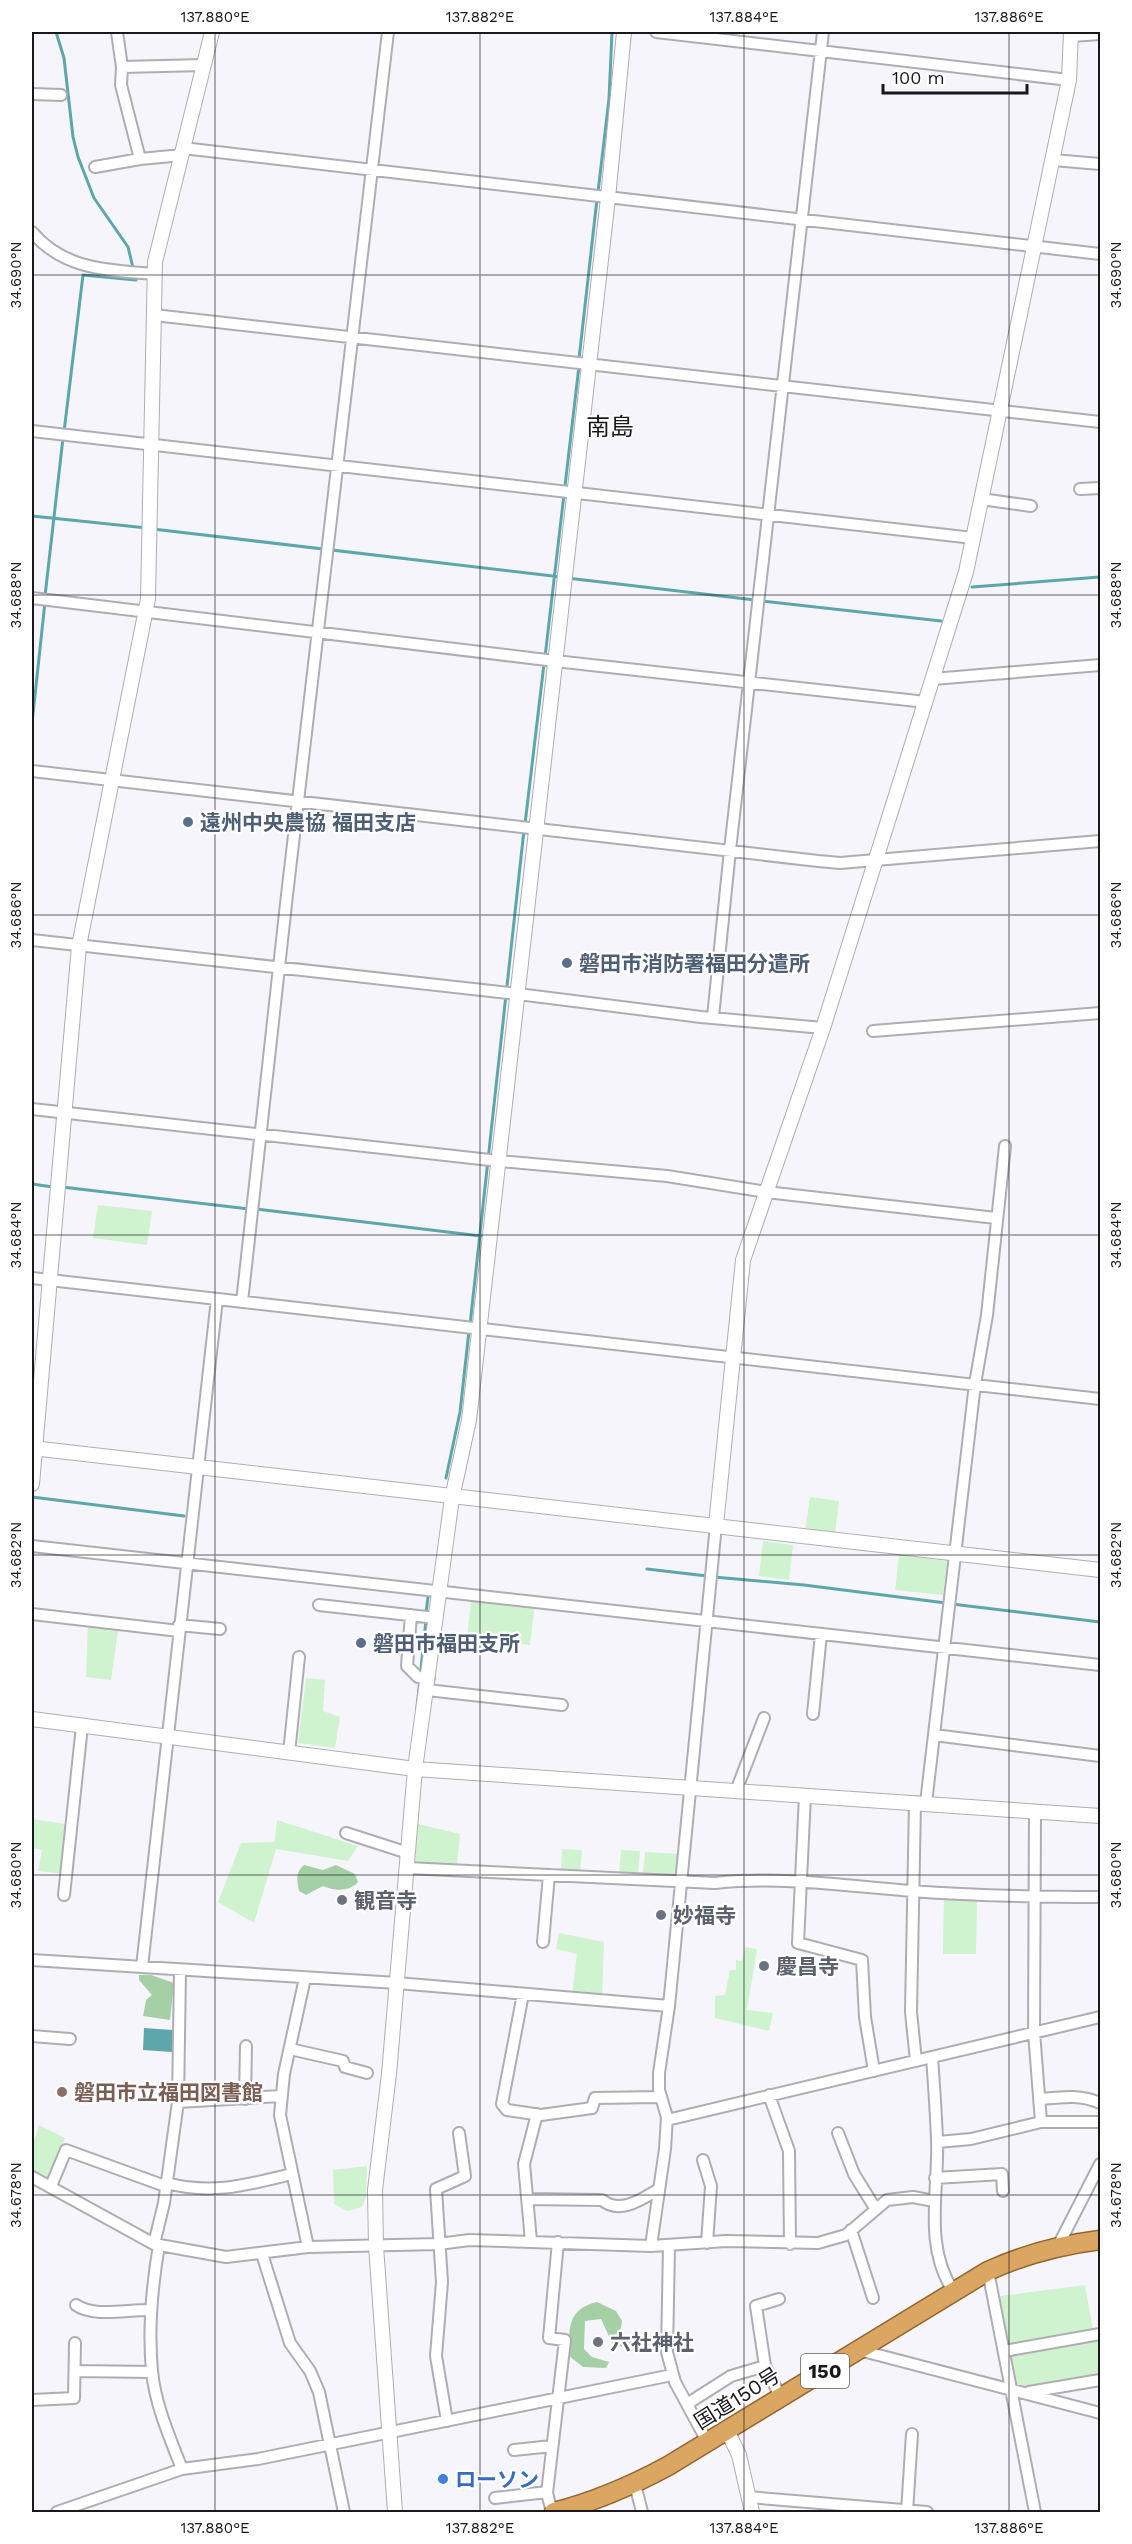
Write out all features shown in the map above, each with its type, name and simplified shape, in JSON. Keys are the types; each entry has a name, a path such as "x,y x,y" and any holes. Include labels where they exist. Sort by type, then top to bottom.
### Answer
{"highway":[{"name":"国道150号","path":"553,2512 588,2503 635,2484 708,2443 988,2271 1058,2246 1101,2240"}],"street":[{"path":"117,32 122,67 121,85 140,159"},
{"path":"32,1484 33,1449 51,1280 79,946 110,780 146,612 150,577 154,274 212,32"},
{"path":"242,1302 388,32"},
{"path":"395,2512 376,2246 376,2168 397,1983 407,1868 402,1851 415,1770 430,1617 439,1591 452,1498 469,1419 608,198 624,32"},
{"path":"656,32 1069,81"},
{"path":"713,1017 823,32"},
{"path":"651,2246 667,2120 661,2097 659,2073 669,2006 743,1260 823,1028 957,605 1069,81 1072,34 1101,34"},
{"path":"122,67 204,65"},
{"path":"32,94 61,94"},
{"path":"95,167 183,152 372,170 1101,254"},
{"path":"1053,160 1101,164"},
{"path":"32,232 37,246 72,262 92,268 154,274"},
{"path":"154,315 1101,422"},
{"path":"32,431 339,464 973,538"},
{"path":"1080,489 1101,488"},
{"path":"981,499 1031,506"},
{"path":"32,598 555,661 926,702"},
{"path":"933,679 1101,665"},
{"path":"32,771 818,861 875,860 1101,841"},
{"path":"32,940 823,1028"},
{"path":"873,1031 1101,1013"},
{"path":"32,1109 499,1161 667,1176 766,1192 996,1218"},
{"path":"916,2061 911,2012 912,1891 921,1803 934,1735 975,1384 987,1315 1005,1146"},
{"path":"32,1278 1101,1399"},
{"path":"141,1967 152,1893 165,1738 217,1299"},
{"path":"33,1449 1101,1570"},
{"path":"32,1546 1101,1665"},
{"path":"320,1605 430,1617"},
{"path":"32,1614 179,1628 220,1629"},
{"path":"411,1615 406,1666 424,1682 562,1705"},
{"path":"813,1714 821,1634"},
{"path":"289,1754 299,1656"},
{"path":"736,1791 764,1718"},
{"path":"32,1719 415,1770 1101,1816"},
{"path":"64,1895 82,1726"},
{"path":"934,1735 1101,1756"},
{"path":"806,1795 798,1943 861,1960 865,2017 874,2071"},
{"path":"1035,1812 1034,2032 1041,2122"},
{"path":"346,1833 402,1851"},
{"path":"407,1868 681,1882 803,1882 912,1891 1035,1897 1101,1897"},
{"path":"543,1942 549,1875"},
{"path":"32,1960 397,1983 669,2006"},
{"path":"180,1970 178,2102 157,2244 152,2310 152,2372 168,2433 183,2469"},
{"path":"305,1977 281,2096 280,2115 308,2247"},
{"path":"523,1994 502,2104 507,2110 537,2114 592,2108 594,2098 661,2097"},
{"path":"667,2120 1101,2017"},
{"path":"32,2036 70,2039"},
{"path":"245,2099 246,2046"},
{"path":"290,2049 343,2061 345,2067 367,2073"},
{"path":"932,2057 938,2142 934,2201 938,2260 942,2275 954,2292"},
{"path":"769,2095 789,2151 790,2244"},
{"path":"178,2102 281,2096"},
{"path":"1040,2099 1072,2096 1101,2103"},
{"path":"531,2241 524,2164 537,2114"},
{"path":"938,2142 971,2139 1041,2122 1101,2122"},
{"path":"447,2421 436,2356 442,2282 436,2189 465,2176 459,2133"},
{"path":"838,2133 854,2174 875,2208"},
{"path":"51,2186 66,2150 166,2184 217,2190 292,2175"},
{"path":"704,2160 711,2186 707,2243"},
{"path":"1058,2246 1101,2164"},
{"path":"935,2178 1002,2174 1004,2191"},
{"path":"32,2177 157,2244 226,2257 308,2247 438,2244 470,2240 651,2246 747,2241 818,2243 846,2235 875,2208 898,2197 934,2201"},
{"path":"527,2199 602,2200 609,2206 628,2205 659,2189"},
{"path":"851,2230 873,2298"},
{"path":"553,2512 547,2492 564,2340 549,2338 558,2242"},
{"path":"669,2246 665,2331 672,2375 708,2443"},
{"path":"262,2254 290,2343 310,2371 319,2392 344,2512"},
{"path":"988,2271 1004,2351 1017,2392 1035,2512"},
{"path":"779,2299 756,2306 765,2366 781,2398"},
{"path":"76,2305 83,2310 117,2313 123,2309 152,2310"},
{"path":"1004,2351 1101,2334"},
{"path":"32,2400 74,2398 75,2343"},
{"path":"859,2350 1101,2413"},
{"path":"687,2404 731,2376 765,2366"},
{"path":"75,2370 152,2372"},
{"path":"57,2512 183,2469 258,2459 672,2375"},
{"path":"1017,2392 1101,2380"},
{"path":"727,2430 739,2455 752,2512"},
{"path":"907,2512 912,2434"},
{"path":"514,2450 552,2446"},
{"path":"635,2484 642,2512"},
{"path":"495,2498 547,2492"},
{"path":"748,2497 927,2512"}],"green space":[{"path":"98,1205 152,1211 147,1245 93,1238"},
{"path":"810,1497 839,1501 835,1535 805,1532"},
{"path":"763,1541 793,1545 789,1580 759,1576"},
{"path":"899,1555 947,1561 943,1595 895,1590"},
{"path":"472,1594 535,1602 530,1645 467,1637"},
{"path":"88,1621 119,1624 111,1680 86,1677"},
{"path":"306,1678 325,1680 323,1711 340,1717 335,1748 298,1743"},
{"path":"32,1819 71,1825 66,1874 38,1871 42,1850 32,1848"},
{"path":"277,1820 358,1846 348,1861 276,1849 254,1923 218,1902 241,1843 275,1842"},
{"path":"418,1824 460,1834 457,1865 415,1864"},
{"path":"562,1849 582,1850 580,1873 561,1872"},
{"path":"621,1850 640,1851 638,1874 619,1873"},
{"path":"645,1852 681,1854 679,1878 643,1875"},
{"path":"304,1865 323,1870 336,1865 355,1874 358,1882 342,1890 323,1886 306,1895 299,1891 297,1880 299,1871"},
{"path":"944,1893 977,1894 976,1954 943,1954"},
{"path":"559,1933 604,1942 602,1997 572,1995 577,1954 556,1949"},
{"path":"745,1947 757,1949 747,2010 773,2013 769,2031 715,2018 715,1996 725,1995 730,1970 736,1970 736,1960 742,1961"},
{"path":"139,1975 151,1975 174,1983 170,2020 143,2016 146,2000 152,1995 139,1980"},
{"path":"39,2125 65,2138 48,2178 32,2172 32,2147"},
{"path":"367,2166 366,2197 362,2207 347,2211 334,2204 333,2170"},
{"path":"1085,2285 1094,2335 1100,2334 1100,2380 1011,2390 993,2297"},
{"path":"597,2302 616,2311 622,2321 620,2334 633,2342 625,2348 612,2343 601,2319 585,2321 584,2349 592,2357 609,2362 606,2368 583,2367 569,2356 570,2329 575,2315 587,2305"}],"water":[{"path":"144,2028 173,2030 172,2052 143,2050"}],"waterway":[{"path":"56,32 64,58 73,137 78,157 94,198 128,247 136,280 83,275 64,432"},
{"path":"598,192 609,99 612,32"},
{"path":"579,359 597,199"},
{"path":"545,657 579,366"},
{"path":"45,596 63,438"},
{"path":"32,516 147,528"},
{"path":"153,529 561,577"},
{"path":"972,587 1100,577"},
{"path":"567,578 755,600"},
{"path":"761,601 941,621"},
{"path":"32,723 45,602"},
{"path":"525,824 544,664"},
{"path":"470,1325 524,830"},
{"path":"32,1184 53,1187"},
{"path":"62,1187 249,1209"},
{"path":"256,1209 481,1236"},
{"path":"446,1478 460,1412 469,1331"},
{"path":"32,1497 184,1516"},
{"path":"647,1569 707,1576"},
{"path":"714,1577 804,1585 946,1603"},
{"path":"426,1613 428,1597"},
{"path":"952,1604 1100,1622"},
{"path":"417,1708 426,1620"}],"place":[{"name":"遠州中央農協 福田支店","path":"188,822"},
{"name":"磐田市消防署福田分遣所","path":"567,963"},
{"name":"磐田市福田支所","path":"361,1643"},
{"name":"観音寺","path":"342,1900"},
{"name":"妙福寺","path":"661,1915"},
{"name":"慶昌寺","path":"764,1966"},
{"name":"磐田市立福田図書館","path":"62,2092"},
{"name":"六社神社","path":"598,2342"},
{"name":"ローソン","path":"443,2479"}],"district":[{"name":"南島","path":"610,427"}]}
